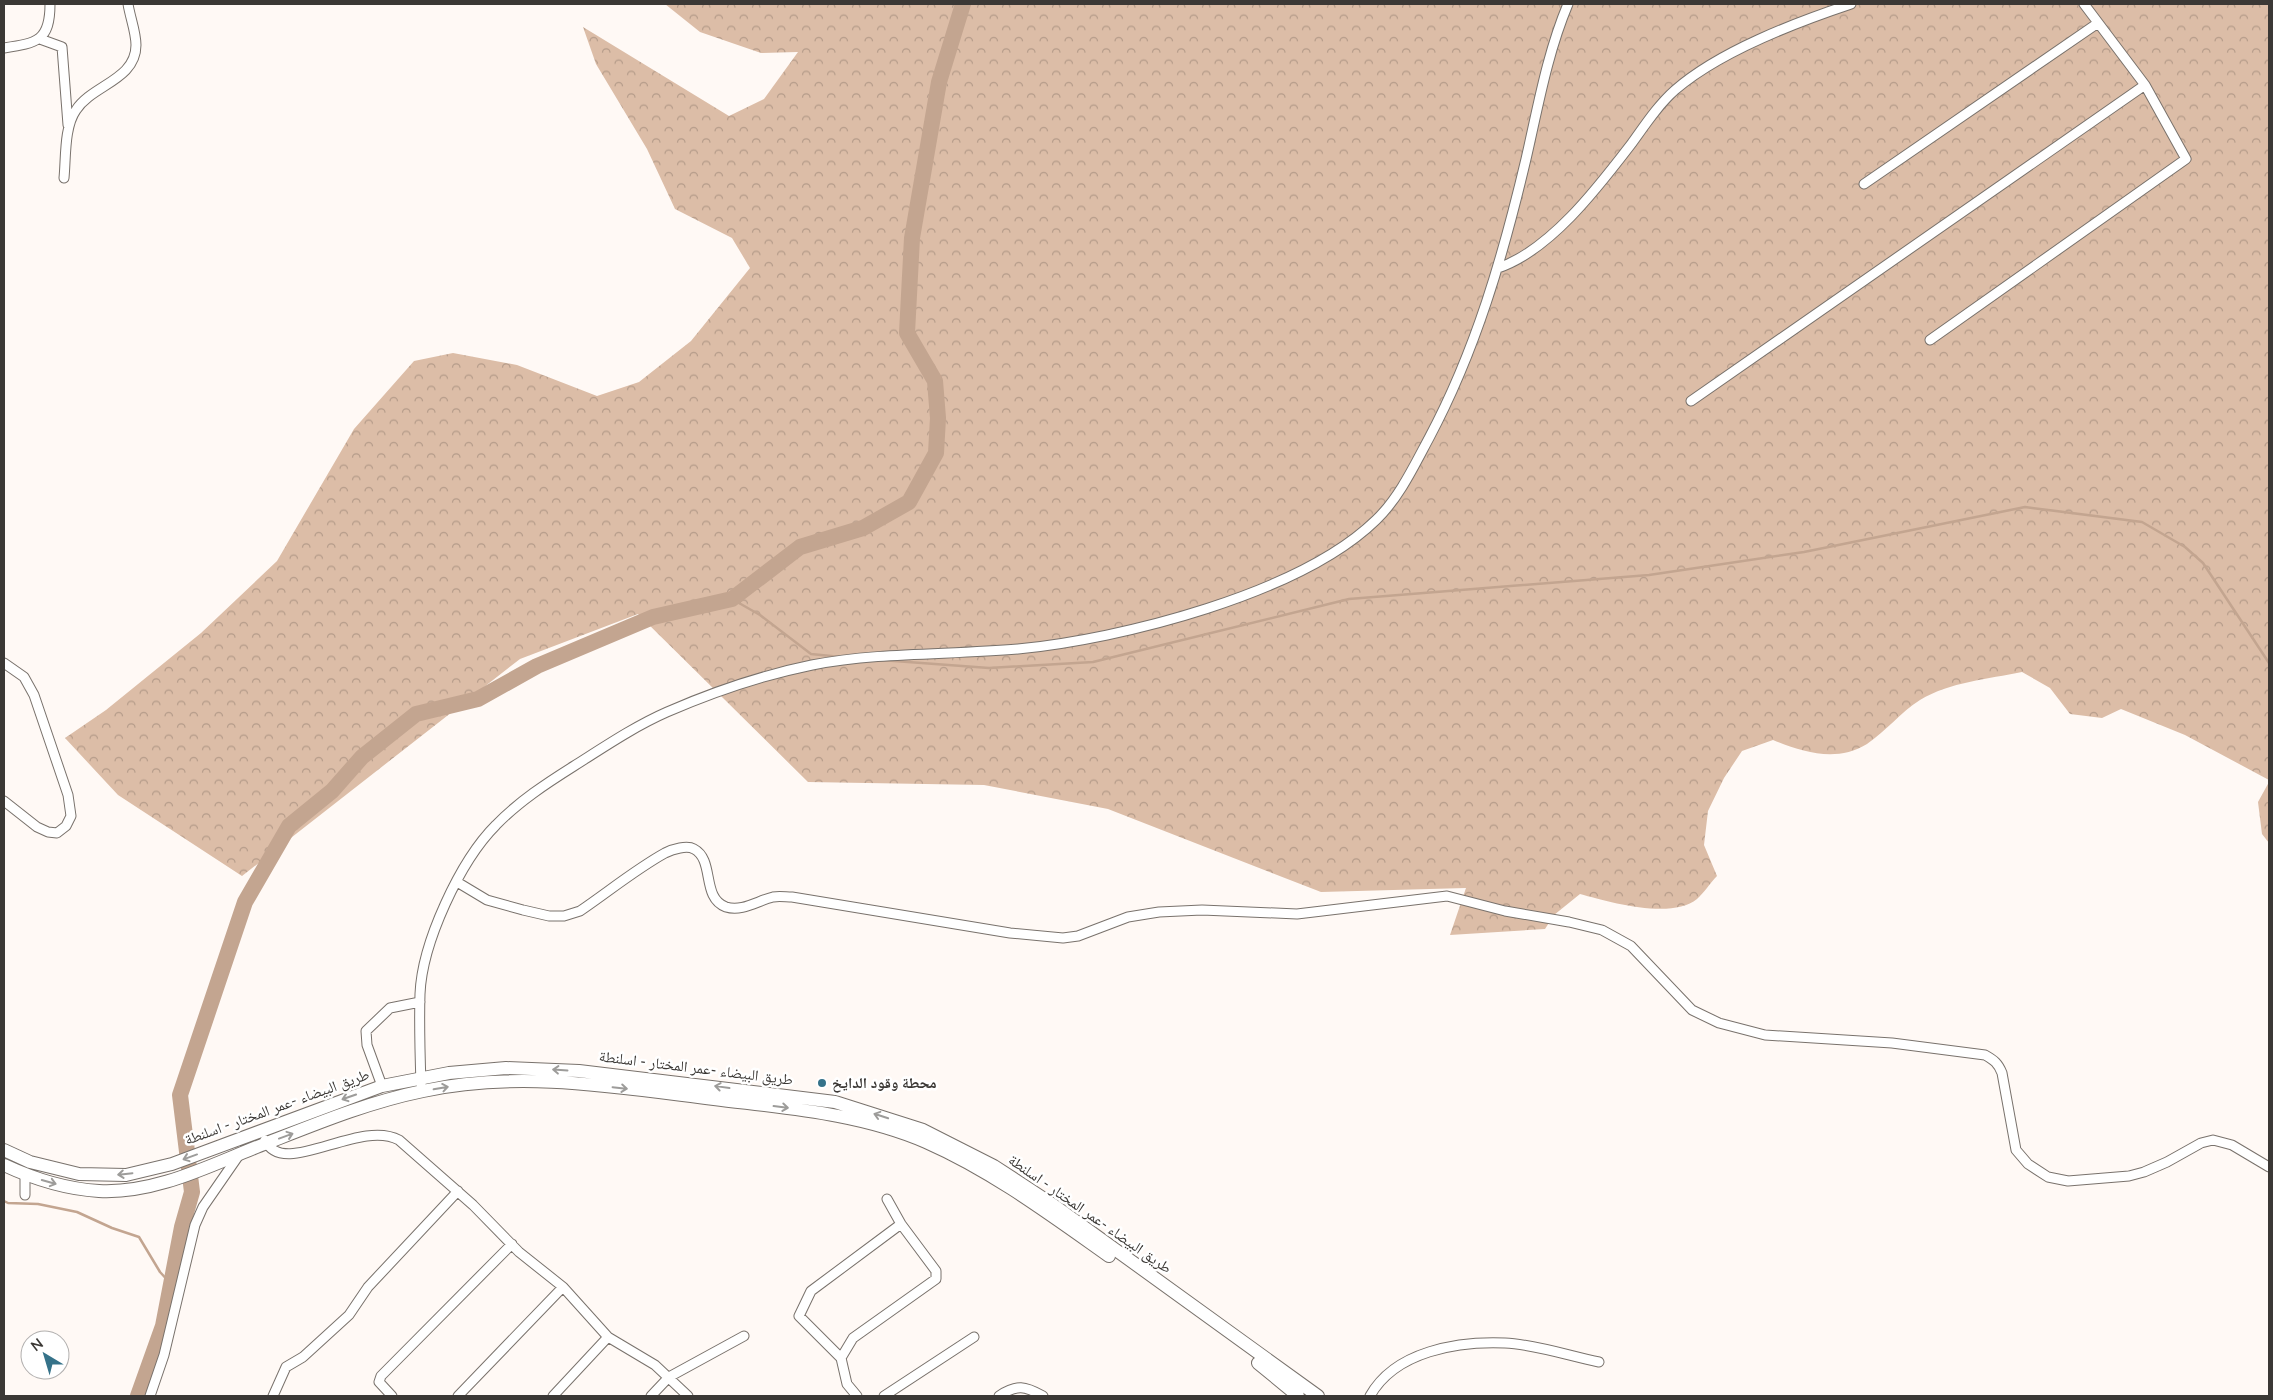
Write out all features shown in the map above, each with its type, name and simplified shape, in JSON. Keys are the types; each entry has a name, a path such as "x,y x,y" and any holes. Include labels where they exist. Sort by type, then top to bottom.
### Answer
{"main road":[{"name":"طريق البيضاء -عمر المختار - اسلنطة","path":"4,1165 25,1175 60,1185 100,1191 124,1190 175,1179 239,1154 264,1137 382,1086 421,1078 506,1068 579,1071 835,1102 892,1120 944,1141 994,1166 1318,1396"},
{"name":"طريق البيضاء -عمر المختار - اسلنطة","path":"4,1150 30,1162 79,1174 126,1175 172,1164 208,1151 264,1137 422,1091 494,1081 518,1080 585,1084 834,1115 923,1141 956,1156 996,1179 1052,1216 1262,1366 1298,1396"}],"street":[{"path":"4,48 32,44 40,39 50,23 50,4"},
{"path":"64,178 69,131 74,112 82,102 120,76 133,63 136,43 128,4"},
{"path":"422,1091 420,1002 426,956 446,902 479,844 497,824 564,772 664,713 730,688 810,666 872,656 1019,649 1128,632 1205,608 1279,581 1311,566 1344,546 1377,519 1405,483 1464,368 1498,268 1527,155 1536,105 1568,4"},
{"path":"1498,268 1516,262 1559,227 1600,182 1674,91 1715,62 1805,19 1850,4"},
{"path":"1930,340 2186,159 2145,85 2084,4"},
{"path":"1864,184 2098,22"},
{"path":"40,39 62,47 69,131"},
{"path":"1691,401 2145,85"},
{"path":"4,663 24,677 34,695 68,795 70,816 66,826 58,832 48,832 36,827 4,802"},
{"path":"457,882 486,900 549,916 564,916 580,911 666,852 685,847 694,849 700,854 705,862 708,882 713,894 723,906 736,909 775,897 792,897 1010,932 1062,938 1078,936 1128,917 1159,912 1202,910 1297,914 1447,896 1513,913 1569,922 1602,930 1630,946 1692,1010 1719,1023 1765,1035 1892,1043 1985,1055 1992,1058 1998,1064 2002,1073 2016,1150 2028,1164 2048,1177 2068,1180 2129,1176 2167,1162 2200,1142 2213,1140 2232,1146 2269,1167"},
{"path":"382,1086 367,1045 366,1031 380,1015 390,1008 420,1002"},
{"path":"264,1137 279,1154 290,1156 364,1135 390,1135 425,1161 512,1244 564,1287 608,1337 655,1364 688,1396"},
{"path":"150,1396 164,1355 194,1225 202,1207 239,1154"},
{"path":"25,1175 25,1196"},
{"path":"273,1396 286,1367 303,1357 349,1315 368,1287 458,1191"},
{"path":"841,1358 853,1338 936,1279 936,1271 901,1224 887,1199"},
{"path":"857,1396 847,1384 841,1358 799,1316 811,1291 901,1224"},
{"path":"392,1396 381,1386 379,1382 381,1376 512,1244"},
{"path":"458,1396 564,1287"},
{"path":"651,1396 670,1377 744,1336"},
{"path":"553,1396 608,1337"},
{"path":"884,1396 974,1337"},
{"path":"1370,1396 1386,1375 1407,1361 1435,1351 1466,1344 1507,1343 1599,1362"},
{"path":"999,1396 1010,1388 1018,1387 1032,1390 1043,1396"}],"green space":[{"path":"665,4 2269,4 2269,780 2185,735 2121,709 2102,718 2070,714 2050,688 2022,672 1983,679 1944,689 1920,700 1874,739 1855,750 1843,753 1820,754 1808,752 1773,740 1742,751 1724,778 1708,811 1704,845 1717,876 1700,897 1686,905 1657,909 1623,905 1580,894 1554,915 1545,929 1450,935 1466,888 1321,892 1108,809 984,785 808,782 638,614 520,659 242,876 118,795 65,738 106,710 201,633 277,561 354,429 414,361 453,353 517,365 597,396 639,382 691,341 750,268 732,238 675,209 647,149 596,64 583,27 729,116 764,99 798,52 761,53 700,32"},
{"path":"2269,782 2269,843 2262,834 2258,802"}],"waterway":[{"path":"138,1396 163,1326 182,1227 192,1192 180,1095 245,902 289,826 332,791 362,757 416,714 478,699 537,666 653,617 732,599 800,547 863,528 909,502 936,453 938,418 935,381 907,333 912,238 939,82 963,4"},
{"path":"881,660 989,668 1093,662 1349,599 1649,575 1804,552 2025,507 2142,522 2185,547 2203,563 2269,663"},
{"path":"732,599 760,615 811,654 841,657"},
{"path":"4,1201 8,1203 38,1204 77,1212 112,1228 139,1237 160,1272 171,1284"}],"place":[{"name":"محطة وقود الدايخ","path":"822,1083"}]}
